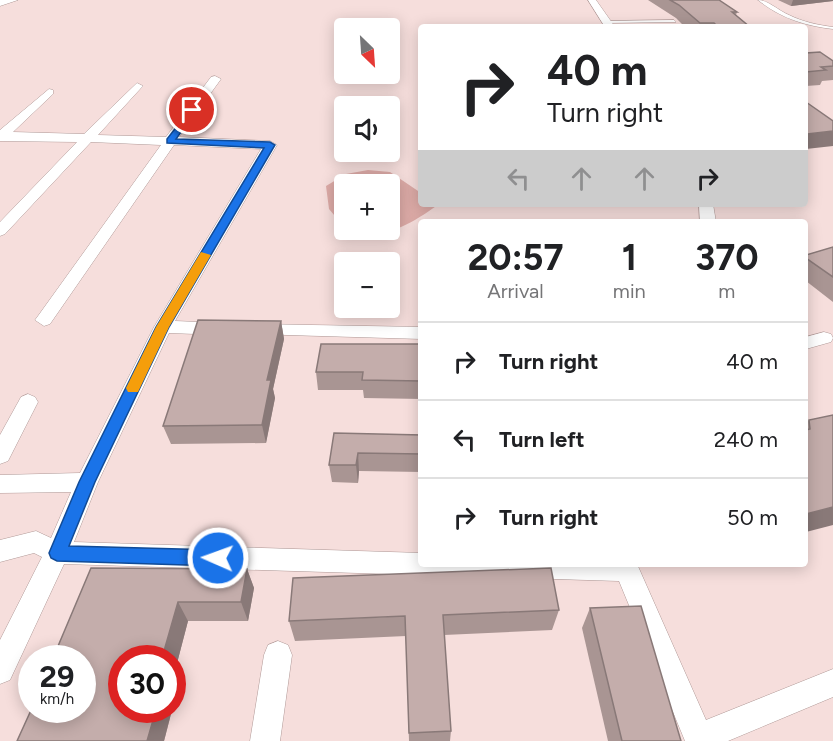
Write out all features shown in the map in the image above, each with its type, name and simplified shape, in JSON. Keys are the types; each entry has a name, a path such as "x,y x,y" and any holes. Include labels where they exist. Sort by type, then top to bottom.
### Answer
{"street":[{"path":"0,3 14,0"},
{"path":"592,0 608,24"},
{"path":"44,320 215,79"},
{"path":"0,231 137,86"},
{"path":"1,136 49,92"},
{"path":"0,670 57,553 87,482 163,327 270,145 1,136"},
{"path":"163,327 418,333"},
{"path":"0,455 28,402"},
{"path":"0,484 87,482"},
{"path":"0,551 36,542 57,553 418,562"},
{"path":"625,567 699,740 833,683"},
{"path":"265,741 278,655"}],"lane":[{"path":"760,0 796,21 833,28"},
{"path":"625,24 674,21"}],"shaded area":[{"path":"368,170 393,174 346,174"},
{"path":"400,179 418,191 418,207 434,207 400,227"},
{"path":"334,181 334,215 329,209 326,186"}],"building":[{"path":"670,0 719,0 737,12 732,12 746,24 700,23"},
{"path":"820,52 833,61 833,66 821,67 826,70 808,72 808,53"},
{"path":"808,103 833,121 833,131 808,134"},
{"path":"833,247 833,277 808,259 808,254"},
{"path":"198,320 281,321 267,380 271,380 262,425 163,426"},
{"path":"321,344 418,344 418,381 362,380 363,372 316,372"},
{"path":"833,415 833,507 808,513 808,430 810,429 809,420"},
{"path":"334,433 418,435 418,454 358,453 356,465 329,465"},
{"path":"91,568 247,569 241,602 178,602 166,645 108,645 108,723 152,723 147,741 17,741 25,723 96,723 96,645 58,645"},
{"path":"551,568 559,610 443,615 451,731 409,733 405,616 289,621 293,578"},
{"path":"641,606 681,741 622,741 590,608"}],"slow traffic":[{"path":"133,388 163,327 205,255"}],"route":[{"path":"192,110 170,141 270,145 163,327 87,482 57,553 218,558"}]}
